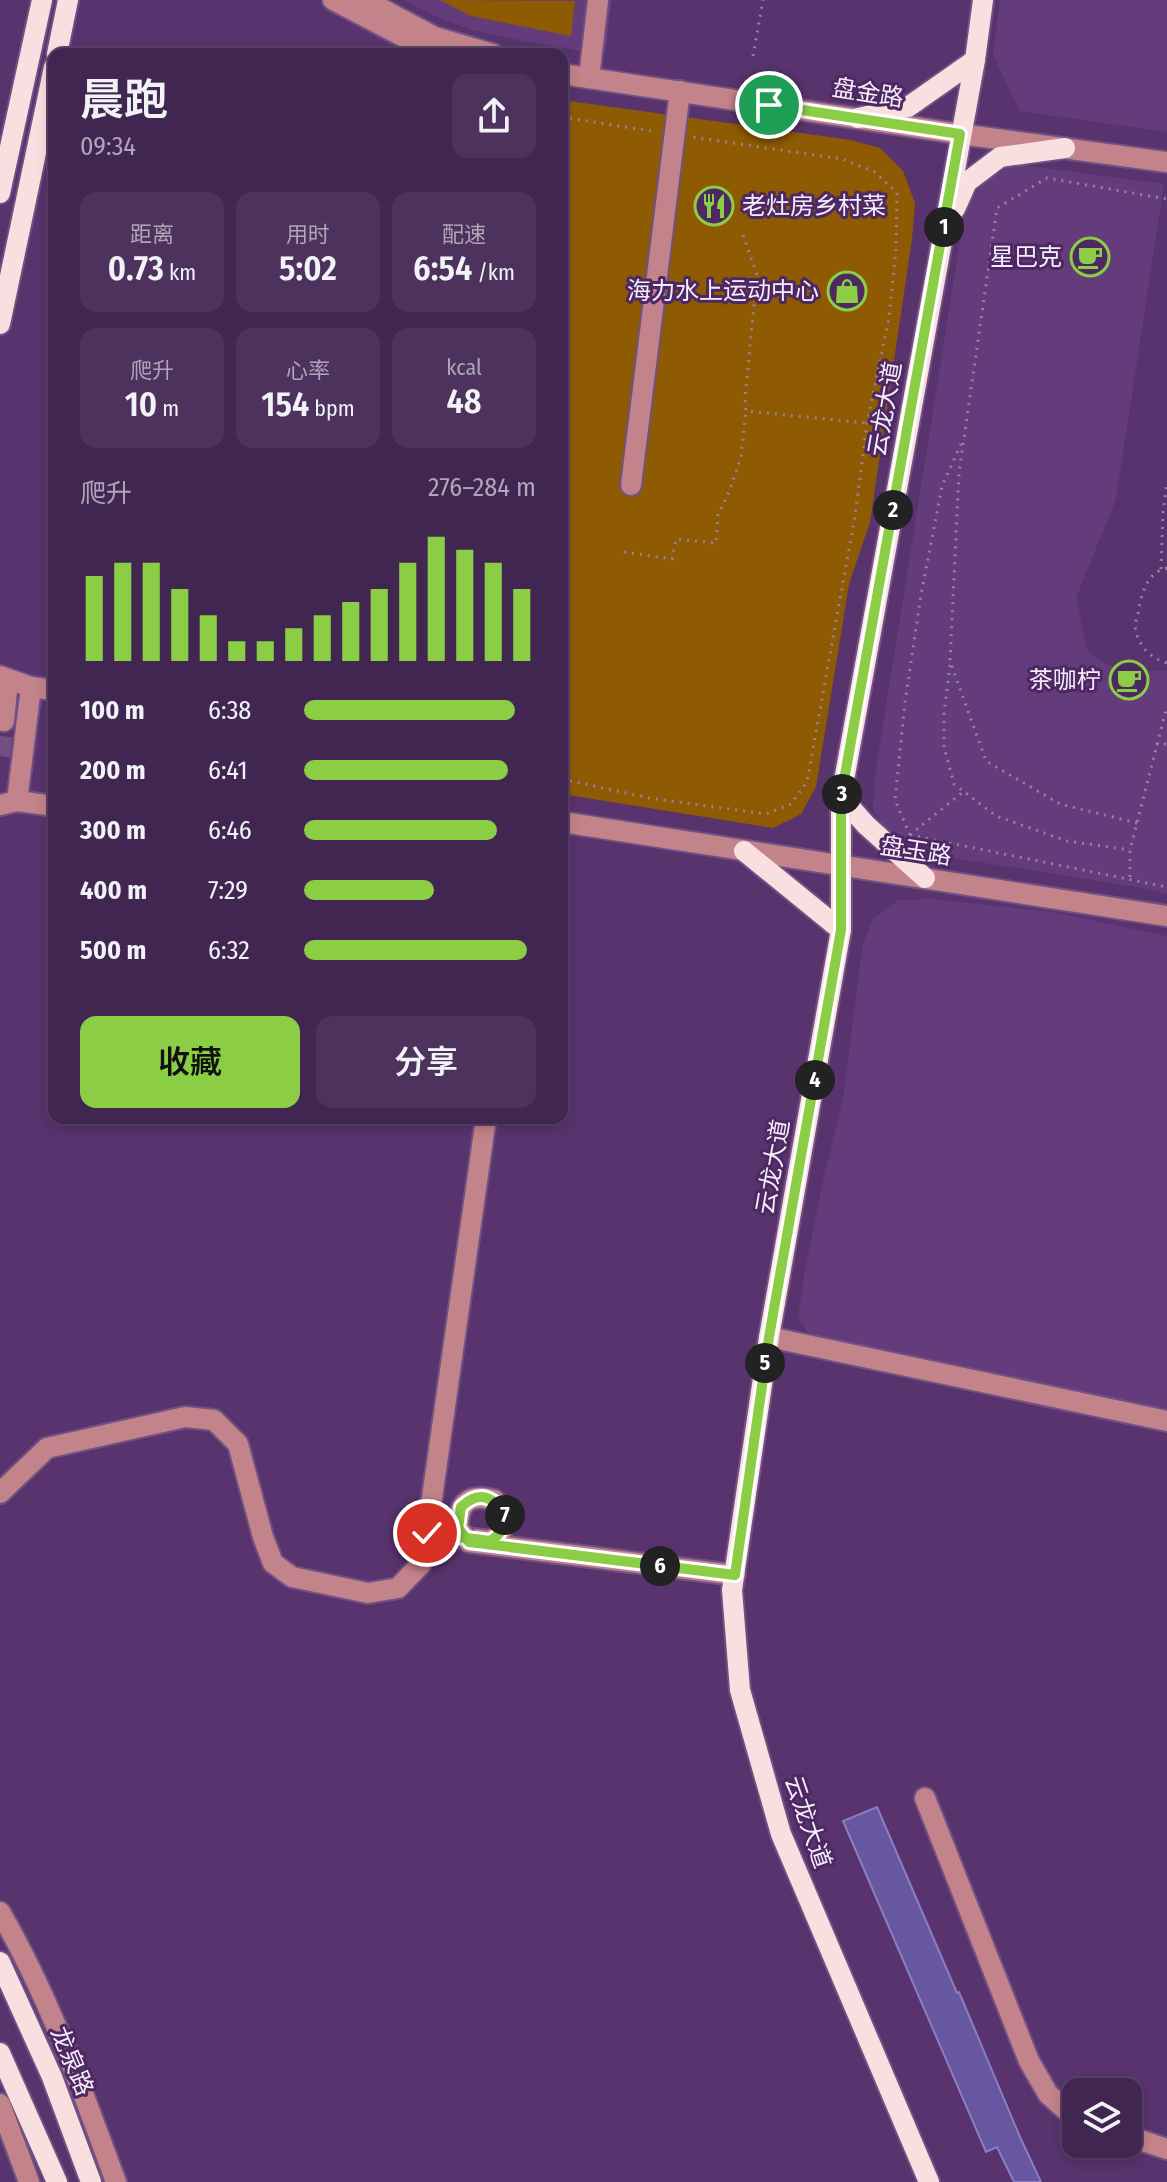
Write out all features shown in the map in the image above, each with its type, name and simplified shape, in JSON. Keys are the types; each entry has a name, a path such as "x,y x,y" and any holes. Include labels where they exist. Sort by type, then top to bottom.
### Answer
{"main road":[{"path":"0,193 42,0"},
{"path":"58,48 68,0"},
{"name":"云龙大道","path":"929,2182 781,1834 740,1690 732,1590 769,1337 841,930 841,797 975,60 983,0"},
{"path":"858,118 908,107 975,60"},
{"path":"0,324 48,96"},
{"path":"942,240 967,182 1000,157 1065,148"},
{"path":"841,797 866,825 925,878"},
{"path":"744,851 841,930"},
{"name":"龙泉路","path":"0,1962 52,2077 91,2182"},
{"path":"0,2053 57,2182"}],"street":[{"path":"333,0 425,48"},
{"path":"365,0 435,37 473,48"},
{"path":"589,78 598,0"},
{"name":"盘金路","path":"568,75 1167,162"},
{"path":"631,485 680,91"},
{"path":"4,721 4,678 48,689"},
{"path":"31,687 9,803 48,806"},
{"name":"盘玉路","path":"568,823 1167,916"},
{"path":"0,1493 47,1448 185,1417 214,1420 238,1444 273,1563 292,1577 368,1593 398,1588 421,1564 427,1533 485,1124"},
{"path":"769,1337 1167,1421"},
{"path":"427,1533 490,1541 503,1530 505,1513 494,1500 476,1497 461,1507 458,1528 469,1542 735,1575"},
{"path":"925,1798 1029,2061 1048,2094 1062,2106"},
{"path":"0,1912 19,1944 75,2072 116,2182"},
{"path":"0,2104 29,2182"},
{"path":"1142,2141 1167,2149"}],"path":[{"path":"753,56 763,0"},
{"path":"568,118 842,159 875,172 897,193 896,249 889,318 867,423 855,516 807,782 791,804 766,814 649,798 568,780"},
{"path":"1130,850 1067,841 996,816 963,792 954,784 944,747 944,714 950,661 959,473 997,208 1047,178 1167,199"},
{"path":"624,552 672,559 676,539 716,543 718,515 741,457 746,411 757,275 743,235"},
{"path":"746,411 867,423"},
{"path":"910,835 895,800 905,702 942,486 963,438"},
{"path":"1161,569 1167,481"},
{"path":"1167,568 1161,569 1143,587 1135,626 1143,648 1154,659 1167,663"},
{"path":"950,661 986,761 1060,804 1137,823"},
{"path":"1130,879 1130,850 1167,706"},
{"path":"1156,744 1167,744"},
{"path":"910,835 963,792"},
{"path":"910,835 1167,887"}],"shaded area":[{"path":"404,0 612,0 605,55 503,37 435,16"},
{"path":"440,0 575,1 571,36 471,16"},
{"path":"1000,0 1167,0 1167,132 1020,111 993,55"},
{"path":"568,101 851,140 880,148 903,171 915,203 870,522 849,584 816,787 801,814 773,828 568,795"},
{"path":"1014,164 1164,184 1116,499 1076,598 1088,653 1125,674 1167,670 1167,894 923,853 890,836 873,809 875,775 965,210 983,183"},
{"path":"931,899 1052,912 1167,936 1167,1410 810,1335 798,1317 821,1190 843,1100 863,943 873,919 899,900"}],"building":[{"path":"877,1807 1041,2182 1014,2182 997,2147 986,2152 843,1821"}],"tunnel":[{"path":"0,756 4,721"}],"place":[{"name":"老灶房乡村菜","path":"714,206"},
{"name":"星巴克","path":"1090,257"},
{"name":"海力水上运动中心","path":"847,291"},
{"name":"茶咖柠","path":"1129,680"}],"route":[{"path":"427,1533 490,1541 497,1537 503,1530 505,1513 494,1500 484,1497 476,1497 461,1507 458,1528 469,1542 735,1575 769,1337 841,930 841,797 960,134 769,105"}]}
